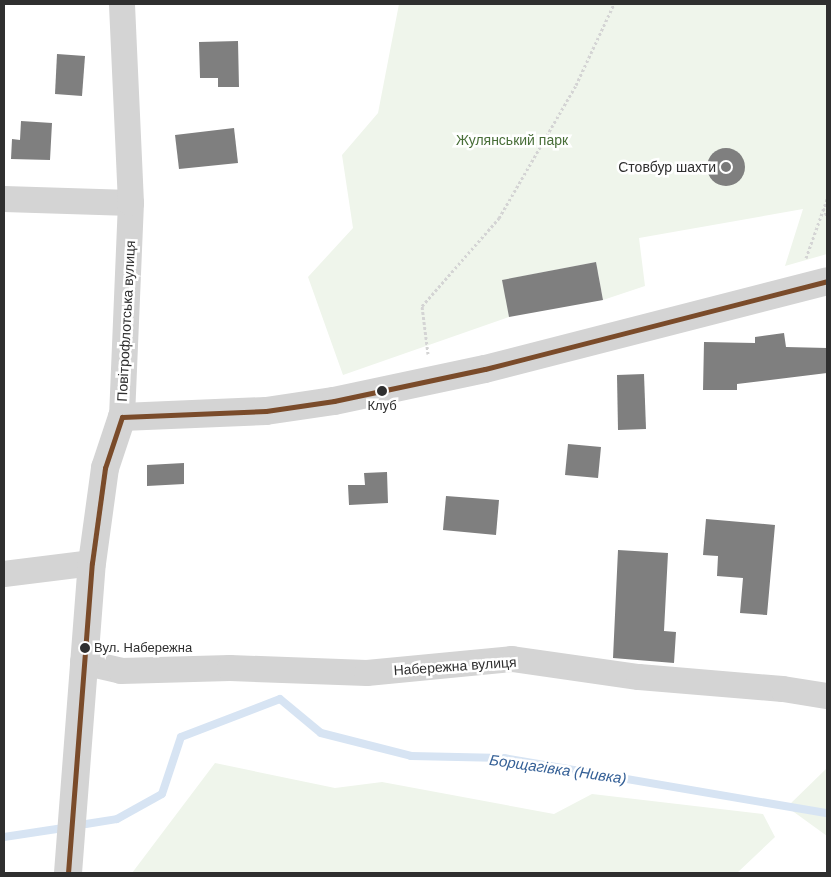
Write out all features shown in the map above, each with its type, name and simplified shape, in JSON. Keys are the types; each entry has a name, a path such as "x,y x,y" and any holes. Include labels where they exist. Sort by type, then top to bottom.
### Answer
{"street":[{"name":"Повітрофлотська вулиця","path":"68,873 92,563 105,468 122,417 131,203 122,4"},
{"path":"4,200 131,203"},
{"path":"122,417 266,411 334,401 485,369 827,281"},
{"path":"4,574 92,563"},
{"name":"Набережна вулиця","path":"83,662 120,671 230,668 367,673 512,659 639,677 783,688 827,696"}],"path":[{"path":"428,359 422,306 499,218 576,84 614,4"},
{"path":"796,290 827,199"},
{"path":"823,207 827,216"}],"green space":[{"name":"Жулянський парк","path":"399,4 827,4 827,254 785,266 803,209 639,238 645,286 603,300 596,262 503,280 509,317 343,375 308,277 353,228 342,155 378,113"},
{"path":"215,763 335,788 382,782 554,814 592,794 763,814 775,837 737,873 132,873"},
{"path":"827,768 827,836 787,807"}],"building":[{"path":"238,41 239,87 218,87 218,78 200,78 199,42"},
{"path":"57,54 85,56 82,96 55,94"},
{"path":"21,121 52,123 50,160 11,159 12,139 20,140"},
{"path":"234,128 238,163 179,169 175,135"},
{"name":"Cтовбур шахти","path":"726,148 739,154 745,167 739,180 726,186 713,180 707,167 713,154"},
{"path":"596,262 603,300 509,317 502,280"},
{"path":"784,333 786,347 827,348 827,373 737,384 737,390 703,390 704,342 755,343 755,337"},
{"path":"644,374 646,429 618,430 617,375"},
{"path":"568,444 601,447 598,478 565,475"},
{"path":"184,463 184,484 147,486 147,465"},
{"path":"387,472 388,503 349,505 348,485 365,485 364,473"},
{"path":"446,496 499,500 496,535 443,530"},
{"path":"706,519 775,525 767,615 740,613 743,578 717,576 718,556 703,555"},
{"path":"618,550 668,553 664,631 676,632 674,663 613,658"}],"waterway":[{"name":"Борщагівка (Нивка)","path":"86,824 117,819 162,794 181,737 280,699 321,733 411,756 504,758 827,813"},
{"name":"Борщагівка (Нивка)","path":"4,837 63,828"}],"transit line":[{"path":"122,417 266,411 334,401 485,369 827,281"},
{"path":"68,873 92,563 105,468 122,417"}],"place":[{"name":"Cтовбур шахти","path":"726,167"},
{"name":"Клуб","path":"382,391"},
{"name":"Вул. Набережна","path":"85,648"}]}
